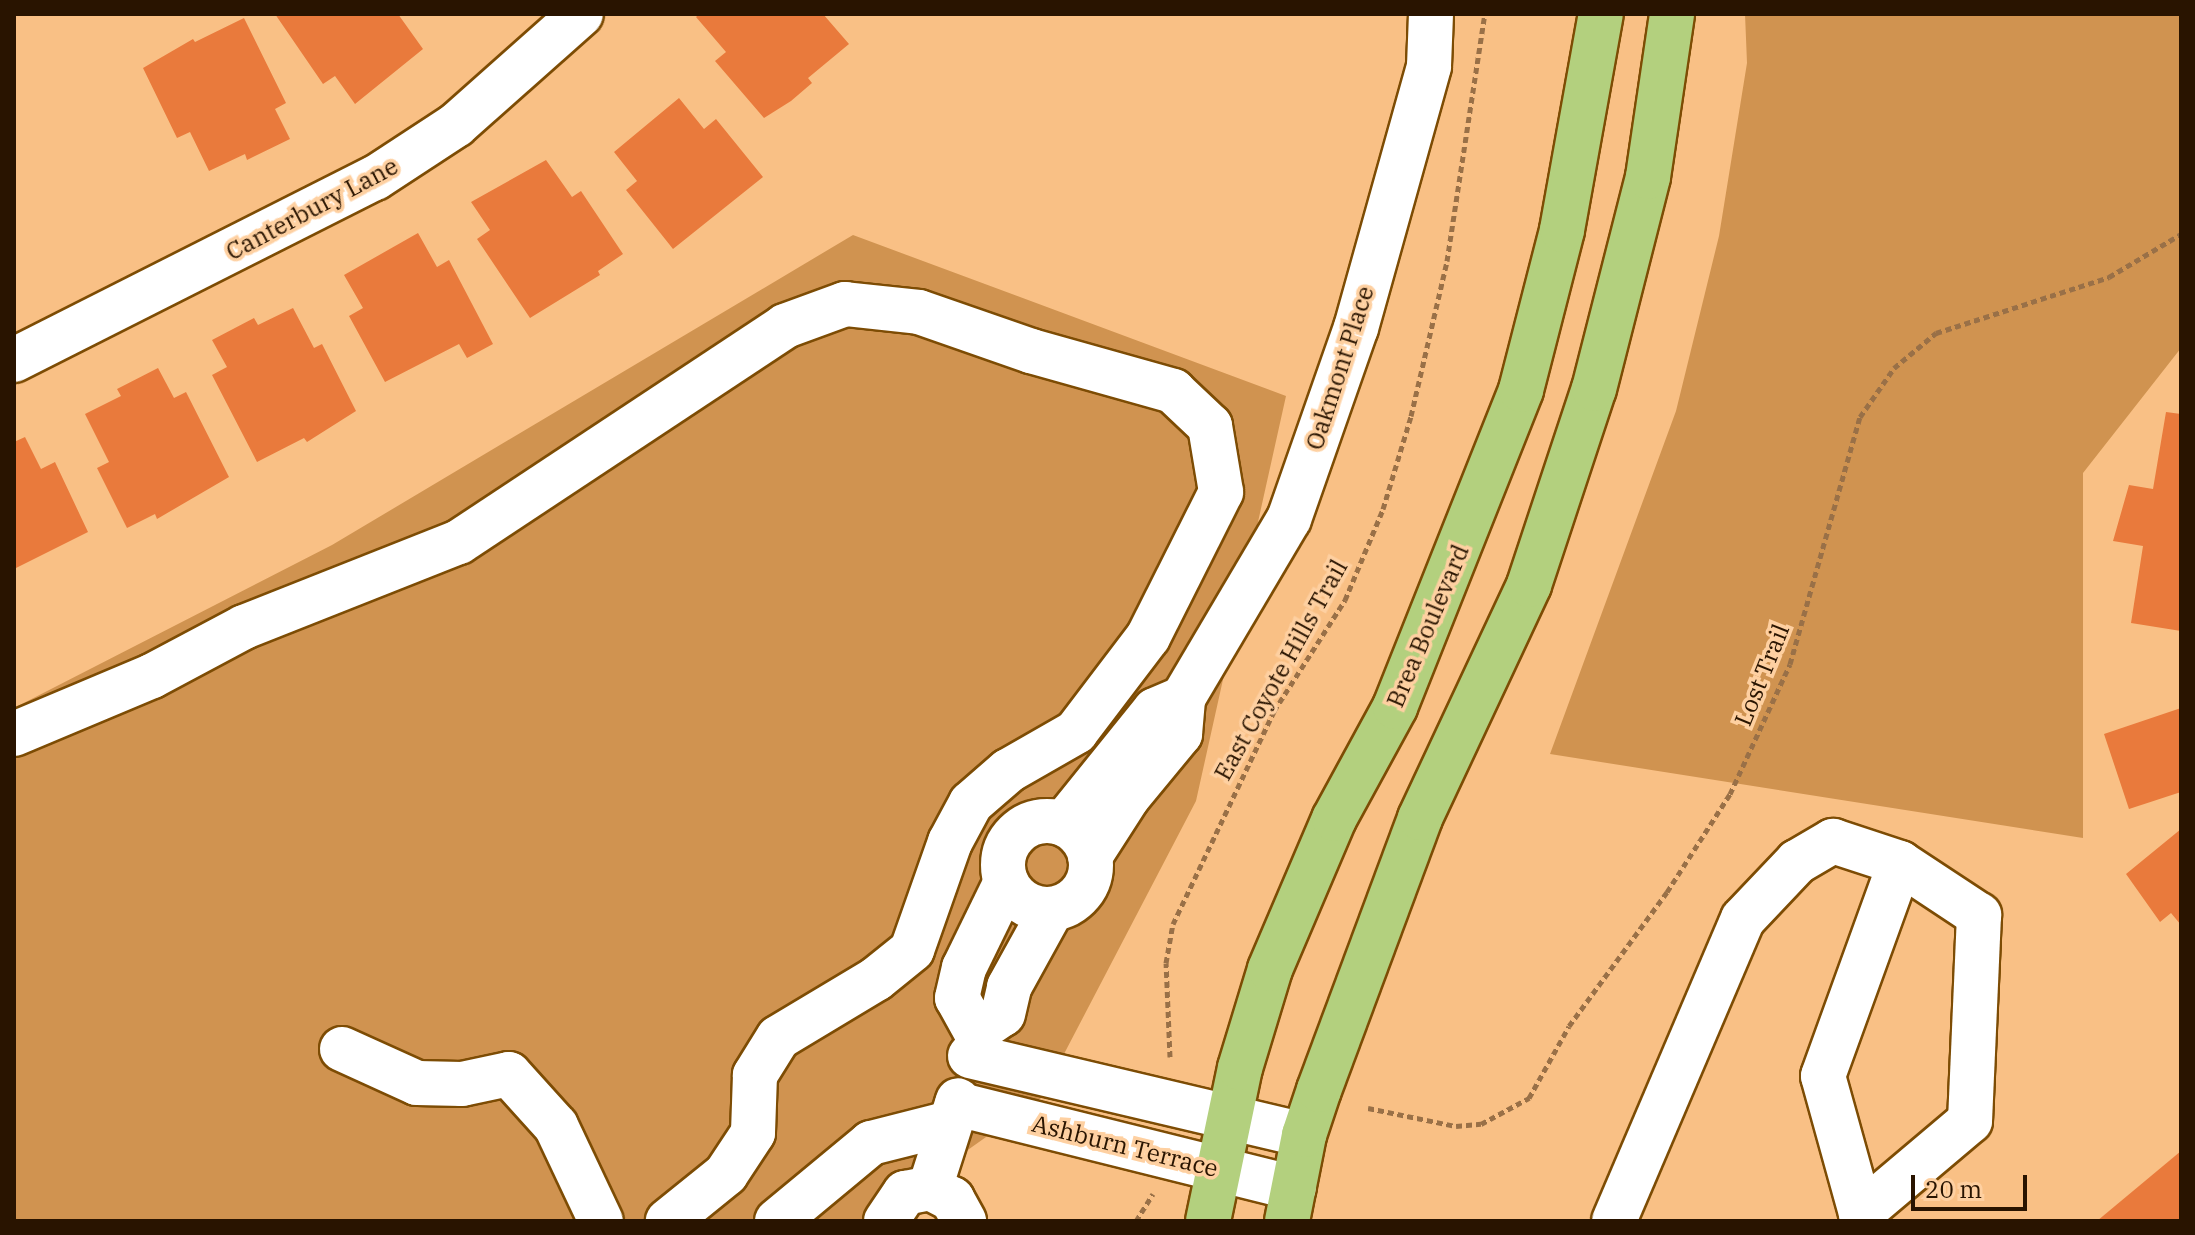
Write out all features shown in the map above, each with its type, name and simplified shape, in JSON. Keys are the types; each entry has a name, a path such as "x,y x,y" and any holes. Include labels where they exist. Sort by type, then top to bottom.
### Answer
{"main road":[{"name":"Brea Boulevard","path":"1208,1221 1215,1169 1270,969 1334,819 1395,707 1521,390 1562,230 1601,14"},
{"path":"1290,1204 1304,1135 1420,818 1529,585 1594,389 1648,177 1672,14"}],"street":[{"name":"Canterbury Lane","path":"14,360 375,178 456,125 581,14"},
{"name":"Oakmont Place","path":"1076,840 1128,797 1180,734 1183,698 1289,519 1356,328 1429,66 1431,14"},
{"path":"14,734 152,676 244,627 459,542 785,326 845,304 919,312 1173,391 1210,426 1221,492 1148,637 1076,732 1008,771 971,803 950,842 912,950 876,979 778,1038 755,1075 753,1133 726,1174 668,1221"},
{"path":"930,1188 973,1044 1003,1014 1009,987 1052,909 1078,896 1091,870 1076,840 1049,821 1021,830 1004,853 1006,882 964,968 957,998 973,1044"},
{"path":"1614,1221 1743,919 1797,862 1833,841 1900,863 1979,915 1970,1121 1861,1213 1823,1076 1900,863"},
{"path":"1006,882 1024,903 1052,909"},
{"path":"973,1044 1228,1118 1304,1135"},
{"path":"342,1049 417,1083 462,1084 509,1074 556,1126 601,1221"},
{"path":"777,1221 871,1143 954,1114"},
{"name":"Ashburn Terrace","path":"954,1114 1215,1169 1290,1204"},
{"path":"886,1221 905,1193 930,1188 952,1199 964,1221"}],"path":[{"name":"East Coyote Hills Trail","path":"1170,1057 1166,963 1173,924 1274,711 1345,600 1403,442 1447,261 1485,14"},
{"name":"Lost Trail","path":"1368,1108 1431,1124 1481,1124 1529,1098 1569,1026 1667,892 1730,794 1790,664 1860,417 1894,368 1936,333 2109,277 2181,234"},
{"path":"1136,1221 1155,1189"}],"shaded area":[{"path":"1745,14 2181,14 2181,348 2083,473 2083,838 1550,754 1676,411 1719,236 1747,63"},
{"path":"853,235 1286,396 1196,801 1041,1098 868,1221 14,1221 14,708 332,545"}],"building":[{"path":"275,14 398,14 423,49 355,104 335,76 323,84"},
{"path":"699,14 823,14 849,44 808,78 812,83 764,118 715,61 726,52 696,17"},
{"path":"244,18 286,103 275,109 290,139 247,160 245,154 209,171 190,132 177,138 143,68 193,39 195,42"},
{"path":"679,98 704,129 716,119 763,177 673,249 626,190 637,181 614,152"},
{"path":"546,160 572,197 581,191 623,254 598,271 600,275 530,318 477,239 490,230 471,202"},
{"path":"418,233 437,267 449,260 493,344 467,358 459,344 385,382 349,316 363,308 344,275"},
{"path":"293,308 314,348 322,344 356,411 307,442 304,438 257,462 212,375 227,367 212,340 254,318 258,325"},
{"path":"158,368 174,398 186,392 229,477 157,519 155,514 127,528 97,468 109,462 85,414 121,396 117,389"},
{"path":"2166,412 2181,414 2181,631 2131,623 2143,546 2113,541 2129,485 2153,489"},
{"path":"25,437 41,469 55,462 88,532 14,569 14,442"},
{"path":"2181,708 2181,792 2129,809 2104,734"},
{"path":"2181,829 2181,925 2171,913 2160,922 2126,874"},
{"path":"2181,1151 2181,1221 2097,1221"}]}
